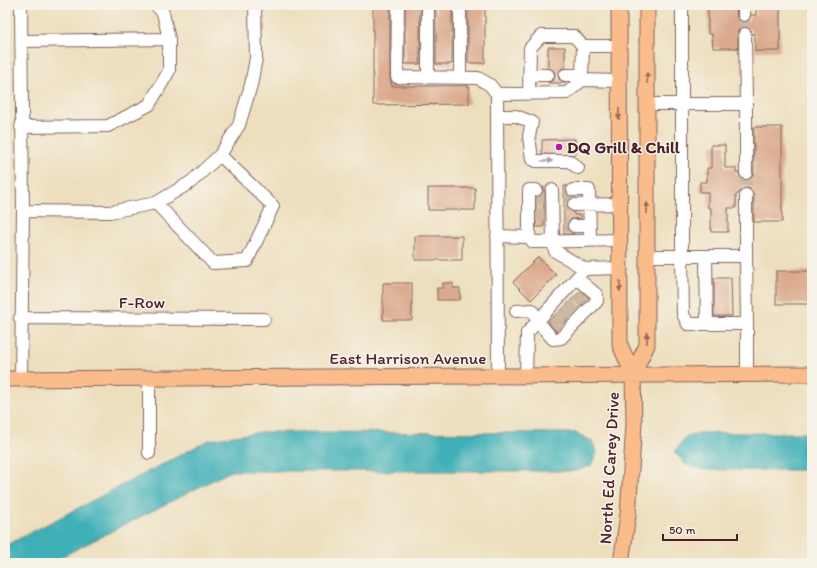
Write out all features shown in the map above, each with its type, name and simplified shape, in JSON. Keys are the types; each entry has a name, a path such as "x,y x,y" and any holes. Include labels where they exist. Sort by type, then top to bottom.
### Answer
{"main road":[{"path":"619,5 620,345 633,374"},
{"path":"633,374 647,345 647,5"},
{"name":"North Ed Carey Drive","path":"621,563 628,515 633,439 633,374"},
{"name":"East Harrison Avenue","path":"5,379 812,374"}],"street":[{"path":"21,5 23,211 20,318 21,379"},
{"path":"21,127 108,126 149,105 169,71 169,39 163,13 156,5"},
{"path":"23,211 110,212 156,203 191,182 220,155 240,125 251,85 256,58 255,5"},
{"path":"398,5 397,77 478,78 490,85 497,94 498,377"},
{"path":"428,5 428,77"},
{"path":"460,5 460,78"},
{"path":"682,5 683,314 688,324 747,324"},
{"path":"745,34 746,173"},
{"path":"497,94 529,94 568,93 582,78 583,46 574,36 541,36 530,48 529,94"},
{"path":"21,41 169,39"},
{"path":"583,46 619,46"},
{"path":"529,75 548,75"},
{"path":"565,75 619,81"},
{"path":"647,104 746,104"},
{"path":"497,116 516,116 532,122 529,136 532,159 536,161 569,161 578,168"},
{"path":"156,203 213,263 247,261 273,206 220,155"},
{"path":"746,195 747,375"},
{"path":"529,237 552,209 589,200 620,204"},
{"path":"589,200 590,233"},
{"path":"497,236 529,237 533,242 552,209"},
{"path":"552,209 590,233 620,240"},
{"path":"552,209 590,233"},
{"path":"552,209 555,251 580,290"},
{"path":"647,256 746,256"},
{"path":"706,256 707,324"},
{"path":"516,311 532,310 538,322 553,339 561,338 564,315 580,290 620,268"},
{"path":"526,376 527,333 538,322 564,315 580,290"},
{"name":"F-Row","path":"20,318 264,319"},
{"path":"149,379 149,453"}],"water":[{"path":"260,432 576,433 592,441 597,453 591,466 575,471 231,471 49,563 5,563 5,546 209,440"},
{"path":"702,433 812,433 812,470 704,470 686,465 675,452 685,437"}],"building":[{"path":"373,5 390,5 390,77 392,86 469,86 469,104 373,105"},
{"path":"405,5 420,5 420,64 405,64"},
{"path":"436,5 452,5 452,64 436,64"},
{"path":"468,5 485,5 485,63 468,63"},
{"path":"756,5 780,5 780,51 755,51 755,34 752,34 751,30 745,27 738,31 738,48 713,48 712,34 708,34 708,6 736,6 737,18 744,22 748,21 751,15 756,15"},
{"path":"548,47 565,47 565,68 561,69 558,75 559,79 565,83 548,83 554,79 555,75 554,71 548,68"},
{"path":"754,127 782,127 782,222 754,222 754,195 750,189 746,188 736,195 736,208 728,208 728,232 711,232 711,208 708,208 708,192 700,192 700,182 707,182 707,168 711,168 711,145 725,145 725,168 736,168 736,173 739,173 742,179 749,180 754,173"},
{"name":"DQ Grill & Chill","path":"575,139 576,155 542,154 542,140"},
{"path":"564,186 567,186 567,194 574,198 567,202 568,209 574,212 574,215 581,215 581,218 571,219 567,223 567,229 574,234 564,234"},
{"path":"543,187 544,227 536,227 536,197 542,194"},
{"path":"428,188 475,188 475,210 428,210"},
{"path":"415,236 462,236 462,260 415,260"},
{"path":"538,257 556,275 531,300 513,282"},
{"path":"776,271 809,271 809,304 776,304"},
{"path":"714,278 731,278 732,316 714,316"},
{"path":"383,283 412,283 412,320 383,320"},
{"path":"443,283 453,283 453,288 460,288 460,300 437,300 437,288 443,288"},
{"path":"581,291 589,298 556,331 548,322"}],"tunnel":[{"path":"744,15 745,34"},
{"path":"746,173 746,195"},
{"path":"564,196 574,195"},
{"path":"536,198 544,198"},
{"path":"564,205 574,205"},
{"path":"536,215 544,215"},
{"path":"564,226 574,226"},
{"path":"577,295 584,303"},
{"path":"567,304 575,313"},
{"path":"561,310 568,319"},
{"path":"553,318 561,326"}],"place":[{"name":"DQ Grill & Chill","path":"559,147"}]}
